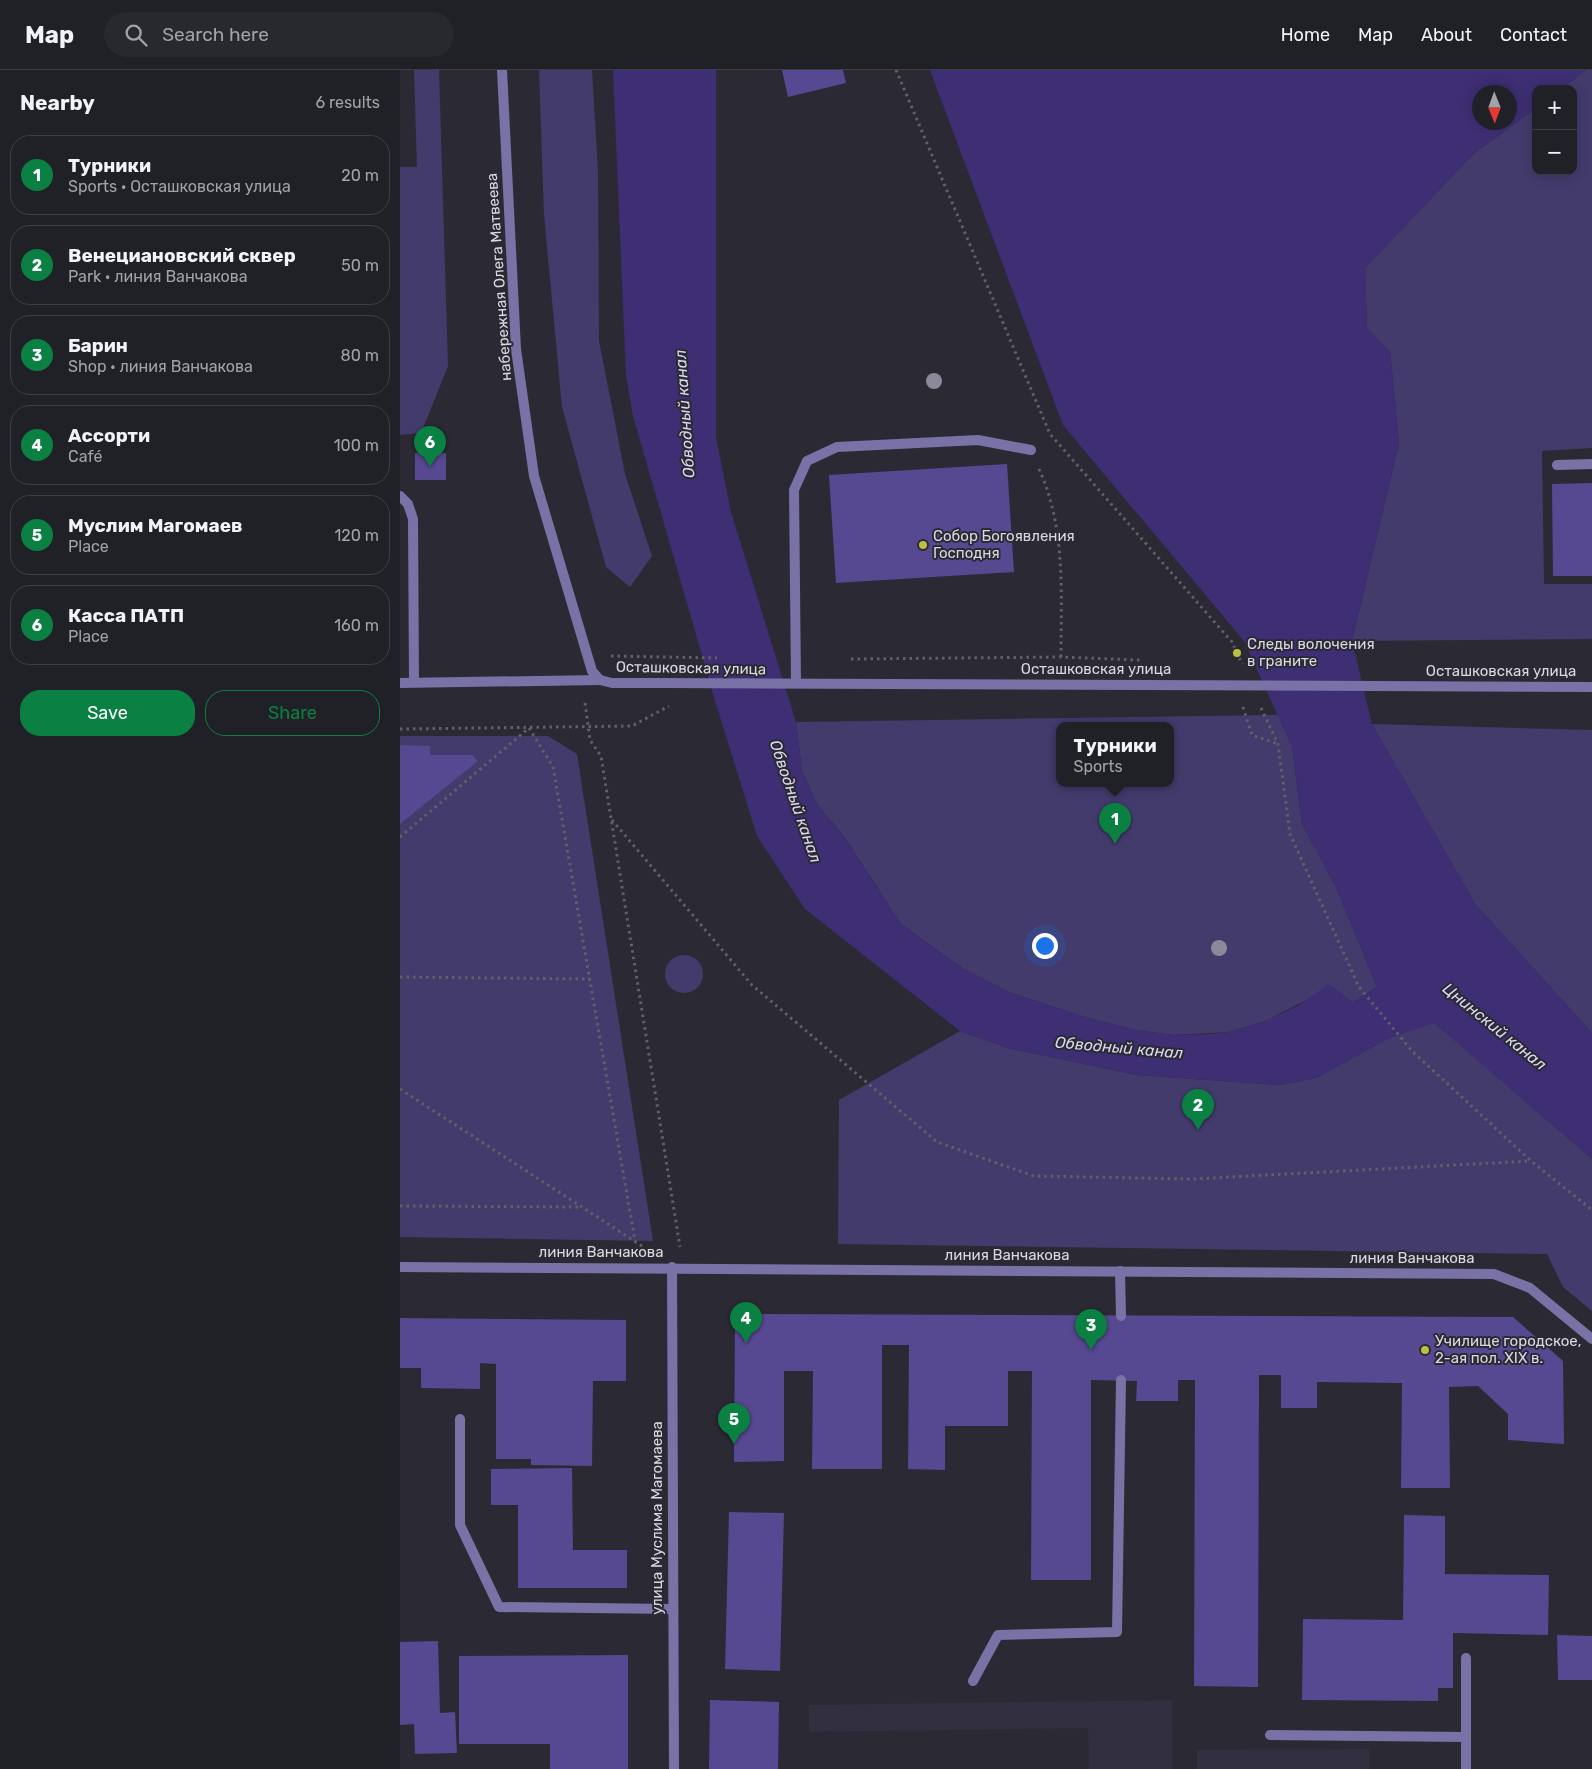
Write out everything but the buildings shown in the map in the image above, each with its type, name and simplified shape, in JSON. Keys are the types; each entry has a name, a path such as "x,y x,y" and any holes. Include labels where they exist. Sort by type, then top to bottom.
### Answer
{"street":[{"name":"набережная Олега Матвеева","path":"502,70 516,349 534,476 592,671 600,680"},
{"path":"796,683 794,490 807,461 837,447 978,440 1031,450"},
{"path":"1557,465 1592,464"},
{"path":"400,496 408,504 413,519 414,682"},
{"name":"Осташковская улица","path":"400,683 600,680 612,683 1234,684 1592,687"},
{"name":"линия Ванчакова","path":"400,1267 672,1267 1494,1274 1530,1288 1592,1339"},
{"name":"улица Муслима Магомаева","path":"672,1267 674,1769"},
{"path":"1120,1271 1121,1316"},
{"path":"973,1681 998,1635 1117,1632 1121,1380"},
{"path":"460,1419 460,1525 499,1608 673,1609"},
{"path":"1466,1658 1466,1769"},
{"path":"1270,1734 1466,1737"}],"path":[{"path":"896,70 1050,434"},
{"path":"1031,450 1047,487 1060,539 1061,684"},
{"path":"588,656 677,658"},
{"path":"845,659 1061,657 1141,660"},
{"path":"400,1089 580,1207 635,1240 672,1267 680,1248 601,756 590,740 590,727 581,680"},
{"path":"1240,699 1252,735 1278,744"},
{"path":"400,729 632,726 675,703"},
{"path":"400,837 529,728"},
{"path":"529,728 553,767 635,1240"},
{"path":"612,820 752,985 937,1142 1034,1176 1193,1179 1531,1161"},
{"path":"400,977 590,978"},
{"path":"1358,987 1412,1051 1531,1161 1592,1210"},
{"path":"400,1206 580,1207"}],"shaded area":[{"path":"414,70 439,70 448,366 421,433 400,435 400,167 417,167"},
{"path":"539,70 592,70 598,172 599,341 625,474 652,556 630,587 606,567 562,407 544,215"},
{"path":"1586,70 1592,70 1592,448 1542,451 1544,584 1592,584 1592,639 1352,641 1399,443 1390,352 1367,328 1365,268 1473,154 1506,130 1517,130 1517,122 1532,111 1532,175 1577,175 1577,85 1566,85"},
{"path":"1278,715 1292,747 1302,824 1336,887 1377,987 1353,1002 1314,996 1266,1021 1229,1032 1174,1035 1136,1030 1091,1019 1009,992 962,968 901,924 843,835 818,806 802,771 796,722"},
{"path":"1372,724 1592,730 1592,1033 1475,904"},
{"path":"400,736 548,736 577,754 653,1241 400,1237"},
{"path":"684,955 698,960 703,974 698,988 684,993 670,988 665,974 670,960"},
{"path":"1434,1022 1592,1159 1592,1311 1563,1287 1547,1254 838,1244 839,1100 960,1031 1008,1048 1137,1075 1279,1085 1316,1078 1389,1038"},
{"path":"1172,1700 1173,1769 1089,1769 1088,1728 809,1732 809,1705"},
{"path":"1369,1749 1369,1769 1197,1769 1197,1750"}],"water":[{"path":"613,70 716,70 716,437 731,512 796,722 802,771 818,806 843,835 901,924 962,968 1009,992 1091,1019 1136,1030 1174,1035 1229,1032 1266,1021 1299,1005 1329,984 1353,1002 1377,987 1336,887 1302,824 1292,747 1244,641 1063,425 930,70 1586,70 1566,85 1532,85 1532,111 1517,122 1517,85 1472,85 1472,130 1506,130 1473,154 1365,268 1367,328 1390,352 1399,443 1352,641 1372,724 1475,904 1592,1033 1592,1159 1434,1023 1389,1038 1316,1078 1279,1085 1137,1075 1008,1048 960,1031 805,909 757,836 716,704 633,416 626,375"}],"place":[{"name":"Касса ПАТП","path":"430,467"},
{"name":"Собор Богоявления Господня","path":"923,545"},
{"name":"Следы волочения в граните","path":"1237,653"},
{"name":"Турники","path":"1115,844"},
{"name":"Венециановский сквер","path":"1198,1130"},
{"name":"Ассорти","path":"746,1343"},
{"name":"Барин","path":"1091,1350"},
{"name":"Училище городское, 2-ая пол. XIX в.","path":"1425,1350"},
{"name":"Муслим Магомаев","path":"734,1444"}],"water label":[{"name":"Обводный канал","path":"684,414"},
{"name":"Обводный канал","path":"796,801"},
{"name":"Цнинский канал","path":"1495,1026"},
{"name":"Обводный канал","path":"1119,1047"}]}
